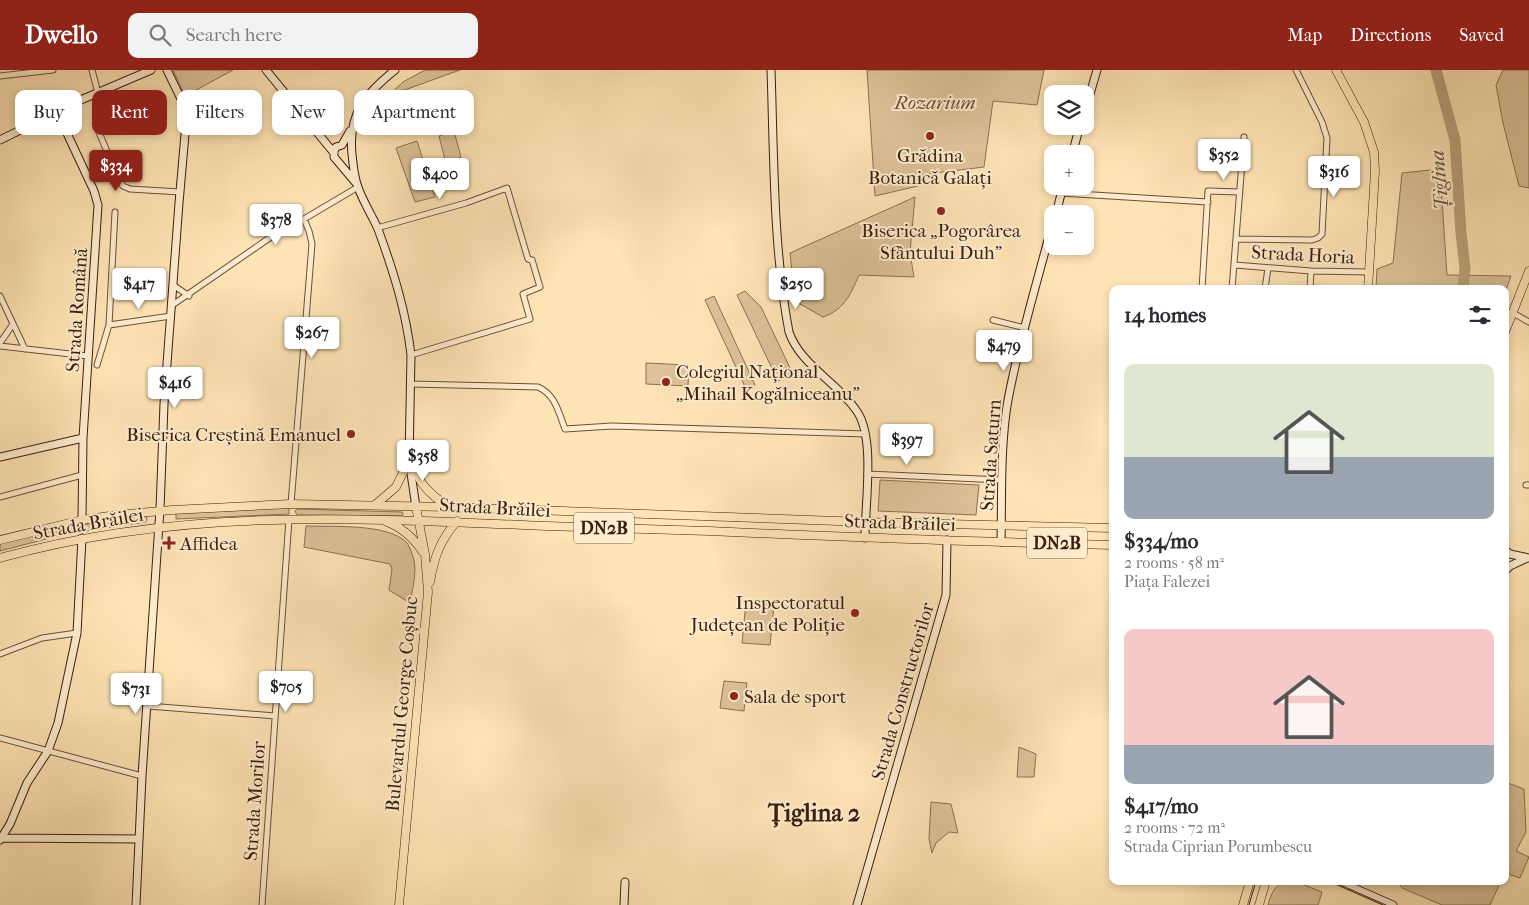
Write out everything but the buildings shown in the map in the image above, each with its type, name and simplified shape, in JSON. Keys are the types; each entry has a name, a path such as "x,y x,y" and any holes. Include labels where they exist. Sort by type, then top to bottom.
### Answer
{"main road":[{"path":"1336,70 1364,122 1374,152 1375,172 1368,285"},
{"path":"1509,322 1529,271"},
{"path":"375,506 396,487 409,460"},
{"path":"409,460 424,487 432,496 450,507"},
{"name":"Strada Brăilei","path":"0,540 82,520 160,511 291,504 450,507 865,522 1109,528"},
{"name":"Bulevardul George Coșbuc","path":"399,905 428,592 425,554 416,507"},
{"name":"Strada Brăilei","path":"0,558 82,538 159,527 208,522 289,519 458,521 864,538 1109,545"},
{"path":"376,519 386,521 402,529 418,544 425,554"},
{"path":"428,592 434,562 443,539 458,521"},
{"path":"1243,905 1249,885"},
{"path":"1258,905 1265,885"}],"street":[{"path":"0,76 53,70"},
{"path":"92,70 97,90"},
{"path":"103,90 151,70"},
{"path":"136,905 142,776 160,511 164,404 186,122 186,112 167,70"},
{"path":"266,70 334,153"},
{"path":"395,70 373,89 361,104 351,128 341,145 336,147 334,153 335,159 342,162 357,186 377,228 403,306 411,355 409,460 416,507"},
{"path":"770,70 782,295 789,332 802,353 858,412 866,434 867,474 864,538"},
{"path":"1093,85 1097,70"},
{"path":"1237,239 1312,240 1322,234 1327,138 1322,122 1296,70"},
{"path":"351,128 350,148 357,186"},
{"path":"0,140 15,133"},
{"name":"Strada Română","path":"68,135 94,191 98,206 83,438 82,520"},
{"path":"100,135 123,186 180,192"},
{"path":"320,136 350,148"},
{"path":"1232,285 1244,138"},
{"path":"342,162 352,157"},
{"path":"171,306 189,296 281,230 304,219 357,186"},
{"path":"377,228 466,203 507,188 528,259 532,260 540,287 522,294 530,319 411,355"},
{"path":"1202,285 1208,191 1240,192"},
{"path":"1094,193 1208,202"},
{"name":"Strada Română","path":"97,365 109,325 115,212"},
{"path":"291,504 312,244 304,219"},
{"name":"Strada Saturn","path":"1001,542 1002,480 1008,401 1044,255"},
{"name":"Strada Horia","path":"1235,265 1311,271 1370,272"},
{"path":"1266,285 1268,268"},
{"path":"1310,285 1311,271"},
{"path":"173,285 189,296"},
{"path":"0,296 25,349"},
{"path":"1513,313 1529,322"},
{"path":"109,325 171,316"},
{"path":"992,320 1025,328"},
{"path":"13,324 0,345 88,356"},
{"path":"410,384 538,388 546,390 552,397 565,429 612,426 866,434"},
{"path":"0,457 83,438"},
{"path":"867,474 1002,480"},
{"path":"0,498 82,475"},
{"name":"Strada Morilor","path":"262,905 289,519"},
{"path":"82,538 77,633 60,717 48,751 27,783 1,839 139,839"},
{"name":"Strada Constructorilor","path":"857,905 946,596 947,540"},
{"path":"1509,553 1528,558"},
{"path":"1509,568 1528,558"},
{"path":"0,654 42,638 77,633"},
{"path":"148,706 275,716"},
{"path":"0,738 142,776"},
{"path":"624,905 625,882"},
{"path":"1353,885 1393,905"}],"green space":[{"path":"173,70 233,70 196,90 182,90"},
{"path":"425,70 460,70 405,90 394,90 403,82"},
{"name":"Grădina Botanică Galați","path":"867,70 1044,70 1037,105 993,101 984,167 919,175 918,186 875,196"},
{"path":"1503,70 1529,70 1529,188 1519,186 1503,123 1496,85"},
{"path":"455,135 461,157 446,164 439,136"},
{"path":"417,141 435,197 415,202 396,148"},
{"path":"1440,169 1447,275 1511,276 1508,285 1376,285 1377,269 1393,263 1402,173"},
{"path":"915,197 910,253 914,277 859,275 842,305 837,310 823,317 795,301 790,253"},
{"path":"745,291 761,307 793,374 778,381 737,295"},
{"path":"714,296 755,385 746,389 705,300"},
{"path":"646,363 689,365 688,386 646,384"},
{"path":"880,480 979,485 976,515 878,511"},
{"path":"289,507 289,514 176,519 176,513"},
{"path":"297,509 402,512 403,514 402,516 297,515 295,511"},
{"path":"145,516 147,518 146,522 65,534 0,551 0,543 90,524"},
{"path":"306,526 359,527 387,532 399,537 407,543 415,565 410,603 389,590 392,569 390,564 304,547"},
{"path":"746,602 774,605 770,645 742,643"},
{"name":"Sala de sport","path":"724,681 747,683 744,711 720,708"},
{"path":"1019,747 1036,754 1034,777 1017,777"},
{"path":"1509,783 1524,789 1526,832 1516,851 1529,857 1520,878 1509,874"},
{"path":"931,802 951,804 958,833 949,832 936,843 932,853 929,839"},
{"path":"1278,885 1304,885 1322,892 1318,905 1268,905"},
{"path":"1400,885 1499,885 1490,905 1442,905 1402,888"}],"waterway":[{"name":"Țiglina","path":"1436,70 1455,140 1465,268 1463,285"}],"tram line":[{"path":"1249,905 1255,885"},
{"path":"1340,885 1386,905"}],"place":[{"name":"Grădina Botanică Galați","path":"930,136"},
{"name":"Biserica „Pogorârea Sfântului Duh\"","path":"941,211"},
{"name":"Colegiul Național „Mihail Kogălniceanu”","path":"666,382"},
{"name":"Biserica Creștină Emanuel","path":"351,434"},
{"name":"Affidea","path":"169,543"},
{"name":"Inspectoratul Județean de Poliție","path":"855,613"},
{"name":"Sala de sport","path":"734,696"}],"district":[{"name":"Țiglina 2","path":"814,813"}],"park label":[{"name":"Rozarium","path":"935,102"}]}
